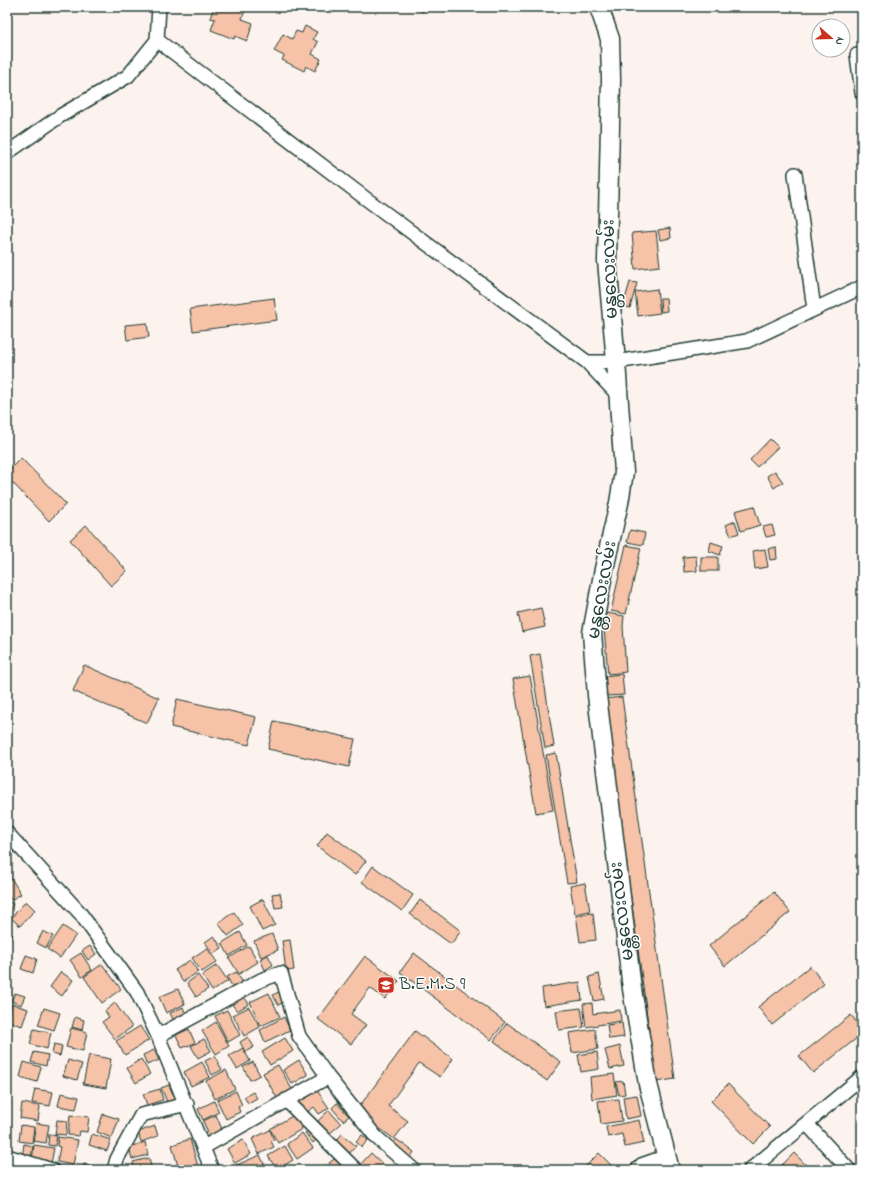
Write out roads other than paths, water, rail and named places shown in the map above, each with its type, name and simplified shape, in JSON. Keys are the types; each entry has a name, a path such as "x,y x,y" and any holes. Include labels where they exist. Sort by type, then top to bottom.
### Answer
{"main road":[{"name":"မန္တလေးလမ်း","path":"599,7 610,39 611,80 607,261 624,472 592,633 597,695 632,989 648,1084 668,1165"},
{"path":"640,1170 643,1167 668,1165"}],"street":[{"path":"7,153 60,116 128,76 157,40 159,7"},
{"path":"157,40 365,198 587,362 618,395"},
{"path":"857,55 862,93"},
{"path":"795,174 814,309"},
{"path":"587,362 616,362 747,341 862,288"},
{"path":"7,833 80,913 137,992 158,1036 187,1104 212,1170"},
{"path":"158,1036 261,980 281,973 299,1036 328,1077 376,1136 414,1170"},
{"path":"204,1148 328,1077"},
{"path":"750,1170 862,1077"},
{"path":"286,1100 356,1170"},
{"path":"114,1170 117,1159 141,1115 187,1104"},
{"path":"807,1124 849,1170"},
{"path":"7,1156 52,1170"}],"place":[{"name":"B.E.M.S 9","path":"386,985"}]}
